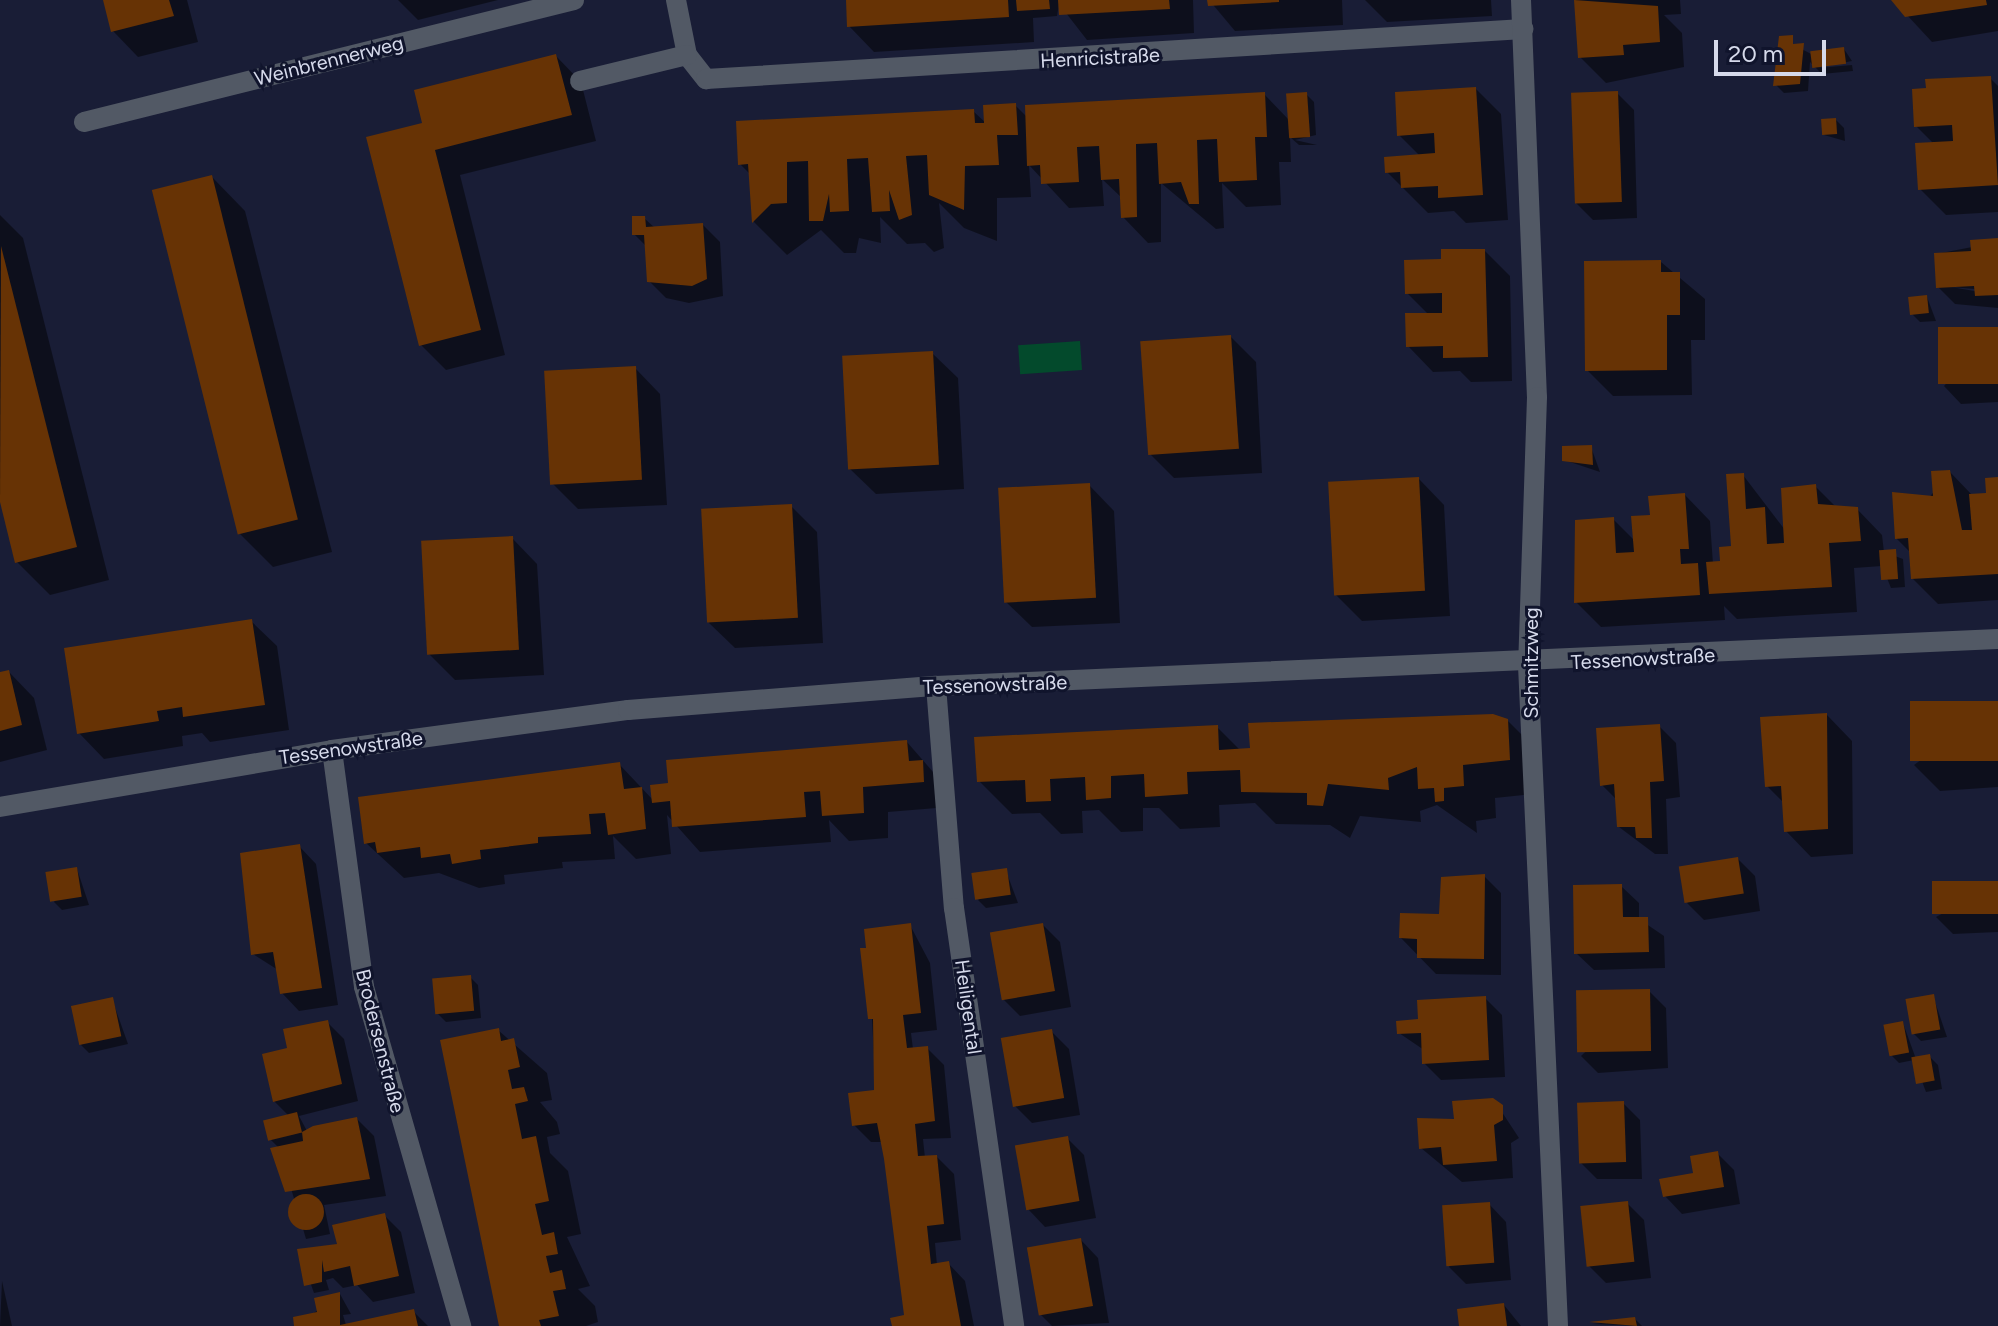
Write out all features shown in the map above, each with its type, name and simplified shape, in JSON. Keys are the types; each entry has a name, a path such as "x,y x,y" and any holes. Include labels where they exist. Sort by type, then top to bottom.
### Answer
{"street":[{"name":"Weinbrennerweg","path":"84,122 574,0"},
{"path":"580,81 687,55 676,0"},
{"name":"Schmitzweg","path":"1521,0 1537,397 1528,665 1558,1326"},
{"name":"Henricistraße","path":"687,55 706,79 1523,29"},
{"name":"Tessenowstraße","path":"0,807 332,750 622,711 936,686 1528,665 1998,639"},
{"name":"Heiligental","path":"936,686 954,908 1014,1326"},
{"name":"Brodersenstraße","path":"332,750 364,987 461,1326"}],"green space":[{"path":"1080,341 1082,370 1020,374 1018,345"}],"building":[{"path":"103,0 169,0 174,16 111,32"},
{"path":"846,0 1008,0 1009,17 847,27"},
{"path":"1016,0 1049,0 1050,9 1017,11"},
{"path":"1058,0 1169,0 1170,9 1059,15"},
{"path":"1207,0 1279,0 1279,2 1208,6"},
{"path":"1574,0 1658,6 1660,42 1623,45 1624,55 1578,58"},
{"path":"1891,0 1986,0 1987,5 1905,17"},
{"path":"1793,35 1793,44 1804,43 1800,84 1773,86 1779,36"},
{"path":"1844,47 1846,64 1812,68 1810,51"},
{"path":"556,54 572,115 435,150 481,330 419,346 366,137 422,123 414,90"},
{"path":"1991,76 1998,185 1918,190 1915,143 1953,141 1952,125 1914,127 1912,89 1926,88 1925,79"},
{"path":"1476,87 1483,195 1438,198 1438,186 1401,188 1400,172 1385,173 1384,157 1435,153 1434,133 1397,136 1395,92"},
{"path":"1618,91 1622,202 1575,204 1571,93"},
{"path":"1265,92 1267,137 1255,137 1257,180 1219,182 1217,139 1197,140 1199,204 1189,204 1181,182 1159,184 1157,143 1136,144 1137,217 1121,218 1119,179 1101,180 1099,146 1077,147 1079,182 1041,184 1040,165 1027,166 1025,105"},
{"path":"1307,92 1310,137 1289,138 1286,93"},
{"path":"1016,103 1018,135 997,135 999,165 965,166 964,210 929,195 927,155 906,156 912,215 899,220 889,190 890,211 872,212 868,158 847,159 849,211 830,212 829,194 823,221 809,221 808,161 787,162 787,203 771,204 752,223 748,164 738,165 736,121 974,109 975,123 984,123 983,105"},
{"path":"1836,118 1837,134 1822,135 1821,119"},
{"path":"212,175 298,519 238,534 152,190"},
{"path":"632,216 645,216 646,227 703,223 707,279 692,286 647,282 644,235 632,235"},
{"path":"1998,238 1998,295 1975,296 1974,286 1936,288 1934,253 1971,251 1970,240"},
{"path":"1,246 77,547 15,563 0,502"},
{"path":"1441,249 1485,249 1488,357 1443,358 1443,346 1406,347 1405,313 1442,313 1442,293 1405,294 1404,260 1441,259"},
{"path":"1661,260 1661,272 1680,272 1680,315 1667,315 1667,370 1585,371 1584,261"},
{"path":"1927,295 1929,313 1910,315 1908,297"},
{"path":"1938,327 1998,327 1998,384 1938,384"},
{"path":"1231,335 1239,449 1148,455 1140,341"},
{"path":"933,351 939,465 848,470 842,356"},
{"path":"636,366 642,480 550,485 544,371"},
{"path":"1592,445 1593,465 1562,461 1562,446"},
{"path":"1950,470 1962,530 1972,530 1969,494 1986,493 1985,478 1998,477 1998,574 1911,579 1908,538 1895,539 1892,492 1933,496 1931,471"},
{"path":"1744,473 1746,509 1765,507 1767,544 1784,543 1781,488 1816,484 1818,504 1858,507 1861,541 1829,543 1832,587 1709,594 1706,562 1720,561 1719,547 1731,546 1726,474"},
{"path":"1419,477 1425,591 1334,596 1328,482"},
{"path":"1090,483 1096,598 1004,603 998,488"},
{"path":"1685,493 1689,549 1680,549 1681,564 1698,563 1700,595 1574,603 1575,520 1614,517 1616,553 1634,552 1631,516 1650,515 1648,496"},
{"path":"792,504 798,618 707,623 701,509"},
{"path":"513,536 519,650 427,655 421,541"},
{"path":"1896,549 1898,579 1881,580 1879,550"},
{"path":"252,619 265,705 183,717 182,707 157,711 159,721 77,734 64,648"},
{"path":"9,670 22,725 0,731 0,672"},
{"path":"1910,701 1998,701 1998,761 1910,761"},
{"path":"1827,713 1828,829 1784,832 1781,786 1765,787 1760,717"},
{"path":"1493,714 1508,719 1510,760 1463,765 1464,786 1444,788 1444,801 1435,802 1434,788 1418,789 1417,767 1388,778 1389,790 1328,784 1323,806 1307,805 1307,793 1241,792 1240,770 1187,772 1188,794 1145,797 1144,774 1111,776 1111,798 1086,800 1085,777 1050,779 1051,801 1026,802 1025,780 977,782 974,737 1218,725 1219,750 1250,748 1248,723"},
{"path":"1660,724 1664,781 1650,782 1652,838 1636,838 1635,827 1617,827 1614,784 1600,786 1596,728"},
{"path":"907,740 909,761 923,760 924,782 863,787 864,813 822,816 820,791 804,792 806,817 672,827 670,801 652,803 650,785 668,783 666,760"},
{"path":"620,762 624,789 642,787 646,829 608,835 605,813 589,814 591,834 538,837 538,843 480,850 481,859 452,864 450,854 421,858 420,847 377,853 375,842 364,844 358,797"},
{"path":"300,844 322,988 280,994 273,952 251,955 240,853"},
{"path":"1738,857 1744,894 1685,903 1679,866"},
{"path":"77,867 82,897 50,902 45,872"},
{"path":"1007,868 1011,895 975,900 971,873"},
{"path":"1485,874 1484,959 1417,958 1417,939 1399,938 1400,913 1439,914 1441,877"},
{"path":"1932,881 1998,881 1998,914 1932,914"},
{"path":"1622,884 1623,917 1648,917 1649,952 1574,954 1573,885"},
{"path":"911,923 921,1013 903,1015 907,1048 928,1046 935,1121 915,1124 918,1156 937,1155 944,1224 927,1226 931,1264 949,1261 961,1326 892,1326 890,1318 904,1315 877,1123 852,1126 848,1093 874,1090 873,1019 868,1019 860,948 866,948 864,929"},
{"path":"1043,923 1055,991 1002,1000 990,932"},
{"path":"471,975 474,1011 435,1014 432,978"},
{"path":"1650,989 1651,1051 1577,1052 1576,990"},
{"path":"1934,994 1940,1029 1912,1034 1905,999"},
{"path":"1486,996 1489,1060 1422,1064 1421,1033 1397,1034 1396,1021 1418,1019 1417,1000"},
{"path":"113,997 121,1036 79,1045 71,1006"},
{"path":"328,1020 342,1084 273,1102 262,1054 287,1048 283,1029"},
{"path":"1903,1021 1909,1052 1889,1056 1883,1025"},
{"path":"499,1028 501,1041 514,1038 520,1067 508,1070 512,1089 524,1087 528,1101 515,1104 522,1139 536,1136 549,1201 535,1204 542,1235 554,1232 558,1254 546,1256 550,1273 562,1270 566,1289 553,1291 559,1316 539,1320 541,1326 499,1326 440,1040"},
{"path":"1052,1029 1064,1098 1013,1107 1001,1038"},
{"path":"1930,1054 1935,1081 1916,1084 1911,1057"},
{"path":"1493,1098 1503,1105 1503,1120 1494,1125 1497,1161 1443,1165 1441,1147 1419,1149 1417,1118 1454,1119 1452,1101"},
{"path":"1624,1101 1626,1162 1579,1164 1577,1103"},
{"path":"297,1112 302,1132 268,1141 263,1120"},
{"path":"357,1117 370,1179 285,1192 270,1148 303,1141 302,1132 313,1126"},
{"path":"1068,1136 1079,1201 1026,1210 1015,1145"},
{"path":"1718,1151 1724,1187 1663,1197 1659,1179 1693,1173 1690,1156"},
{"path":"306,1194 319,1199 324,1212 319,1225 306,1230 293,1225 288,1212 293,1199"},
{"path":"1628,1201 1634,1262 1587,1267 1580,1206"},
{"path":"1490,1202 1494,1263 1446,1266 1442,1205"},
{"path":"385,1213 399,1276 354,1286 350,1266 324,1272 322,1260 322,1282 304,1286 297,1249 337,1244 332,1225"},
{"path":"1081,1238 1093,1306 1039,1316 1027,1248"},
{"path":"340,1292 340,1325 414,1309 418,1326 294,1326 293,1317 317,1312 314,1298"},
{"path":"1504,1303 1507,1326 1459,1326 1457,1309"},
{"path":"1635,1317 1637,1326 1589,1322"}]}
